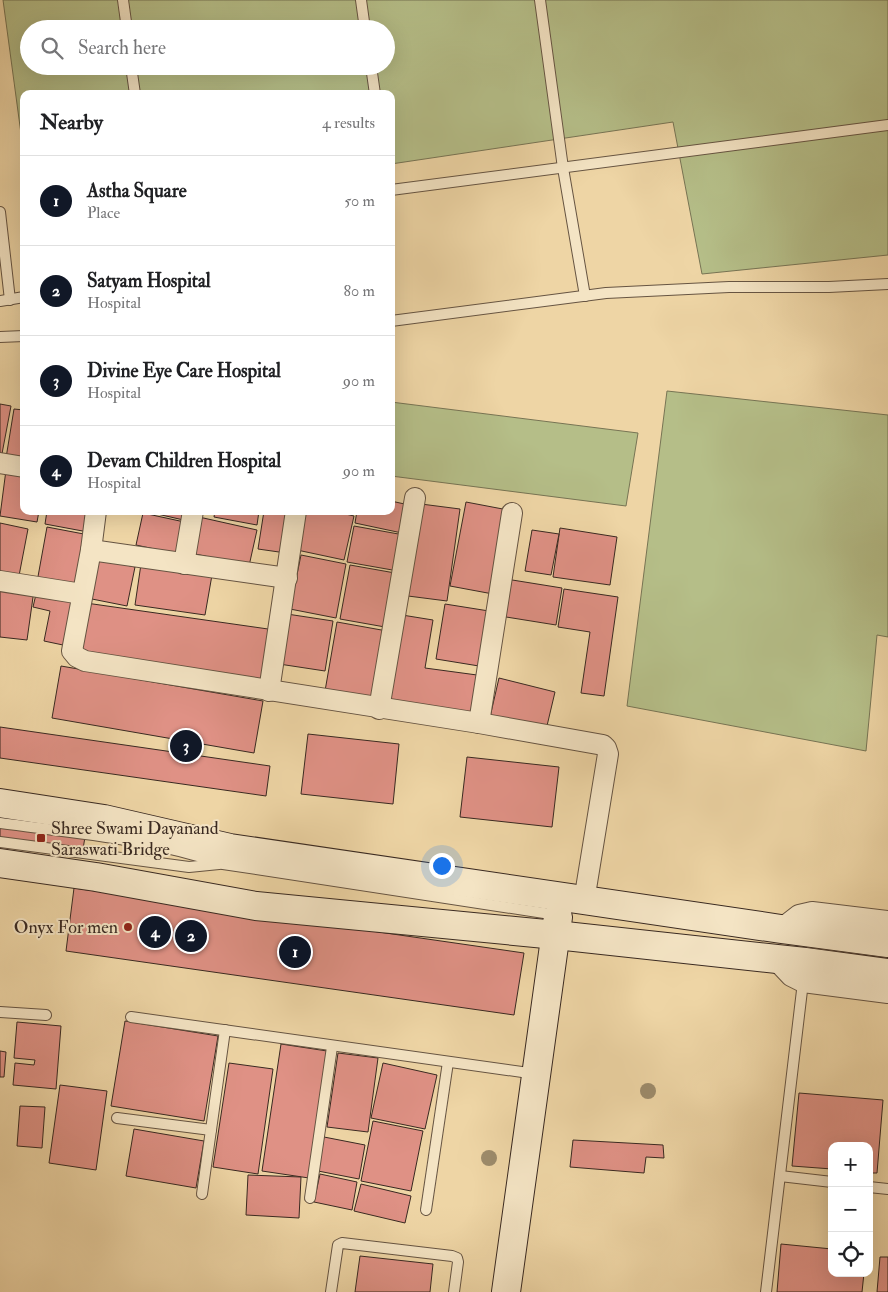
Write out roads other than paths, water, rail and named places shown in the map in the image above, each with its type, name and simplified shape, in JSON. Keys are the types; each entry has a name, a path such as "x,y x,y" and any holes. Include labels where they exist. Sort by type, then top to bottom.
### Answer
{"main road":[{"path":"0,803 104,819 230,848 565,912 776,959 888,973"},
{"path":"0,863 96,877 256,906 565,912 781,929 888,943"},
{"path":"506,1292 536,1074 565,912"}],"street":[{"path":"0,463 20,466"},
{"path":"380,709 415,498"},
{"path":"479,723 512,513"},
{"path":"95,515 91,550 72,651 77,657 85,661 380,709 479,723 598,743 606,748 608,754 565,912"},
{"path":"184,564 192,515"},
{"path":"269,691 295,515"},
{"path":"91,550 287,578"},
{"path":"0,581 82,594"},
{"path":"781,929 799,915 812,912 888,921"},
{"path":"776,959 791,976 803,982 888,993"}],"lane":[{"path":"123,0 125,20"},
{"path":"360,0 363,20"},
{"path":"540,0 563,168 585,296"},
{"path":"132,75 134,90"},
{"path":"372,75 374,90"},
{"path":"395,189 888,125"},
{"path":"0,212 5,300 20,298"},
{"path":"395,320 614,292 729,287 888,284"},
{"path":"0,337 20,336"},
{"path":"0,823 120,840 191,853 223,864 565,912"},
{"path":"0,842 189,867 223,864"},
{"path":"766,1292 803,982"},
{"path":"0,1012 46,1015"},
{"path":"130,1017 536,1074"},
{"path":"202,1194 225,1030"},
{"path":"310,1198 332,1046"},
{"path":"426,1210 448,1062"},
{"path":"117,1118 211,1130"},
{"path":"780,1176 828,1182"},
{"path":"873,1187 888,1189"},
{"path":"331,1292 338,1245 342,1243 457,1258 454,1292"}],"place":[{"name":"Divine Eye Care Hospital","path":"186,746"},
{"name":"Shree Swami Dayanand Saraswati Bridge","path":"41,838"},
{"name":"Onyx For men","path":"128,927"},
{"name":"Devam Children Hospital","path":"155,932"},
{"name":"Satyam Hospital","path":"191,936"},
{"name":"Astha Square","path":"295,952"}]}
